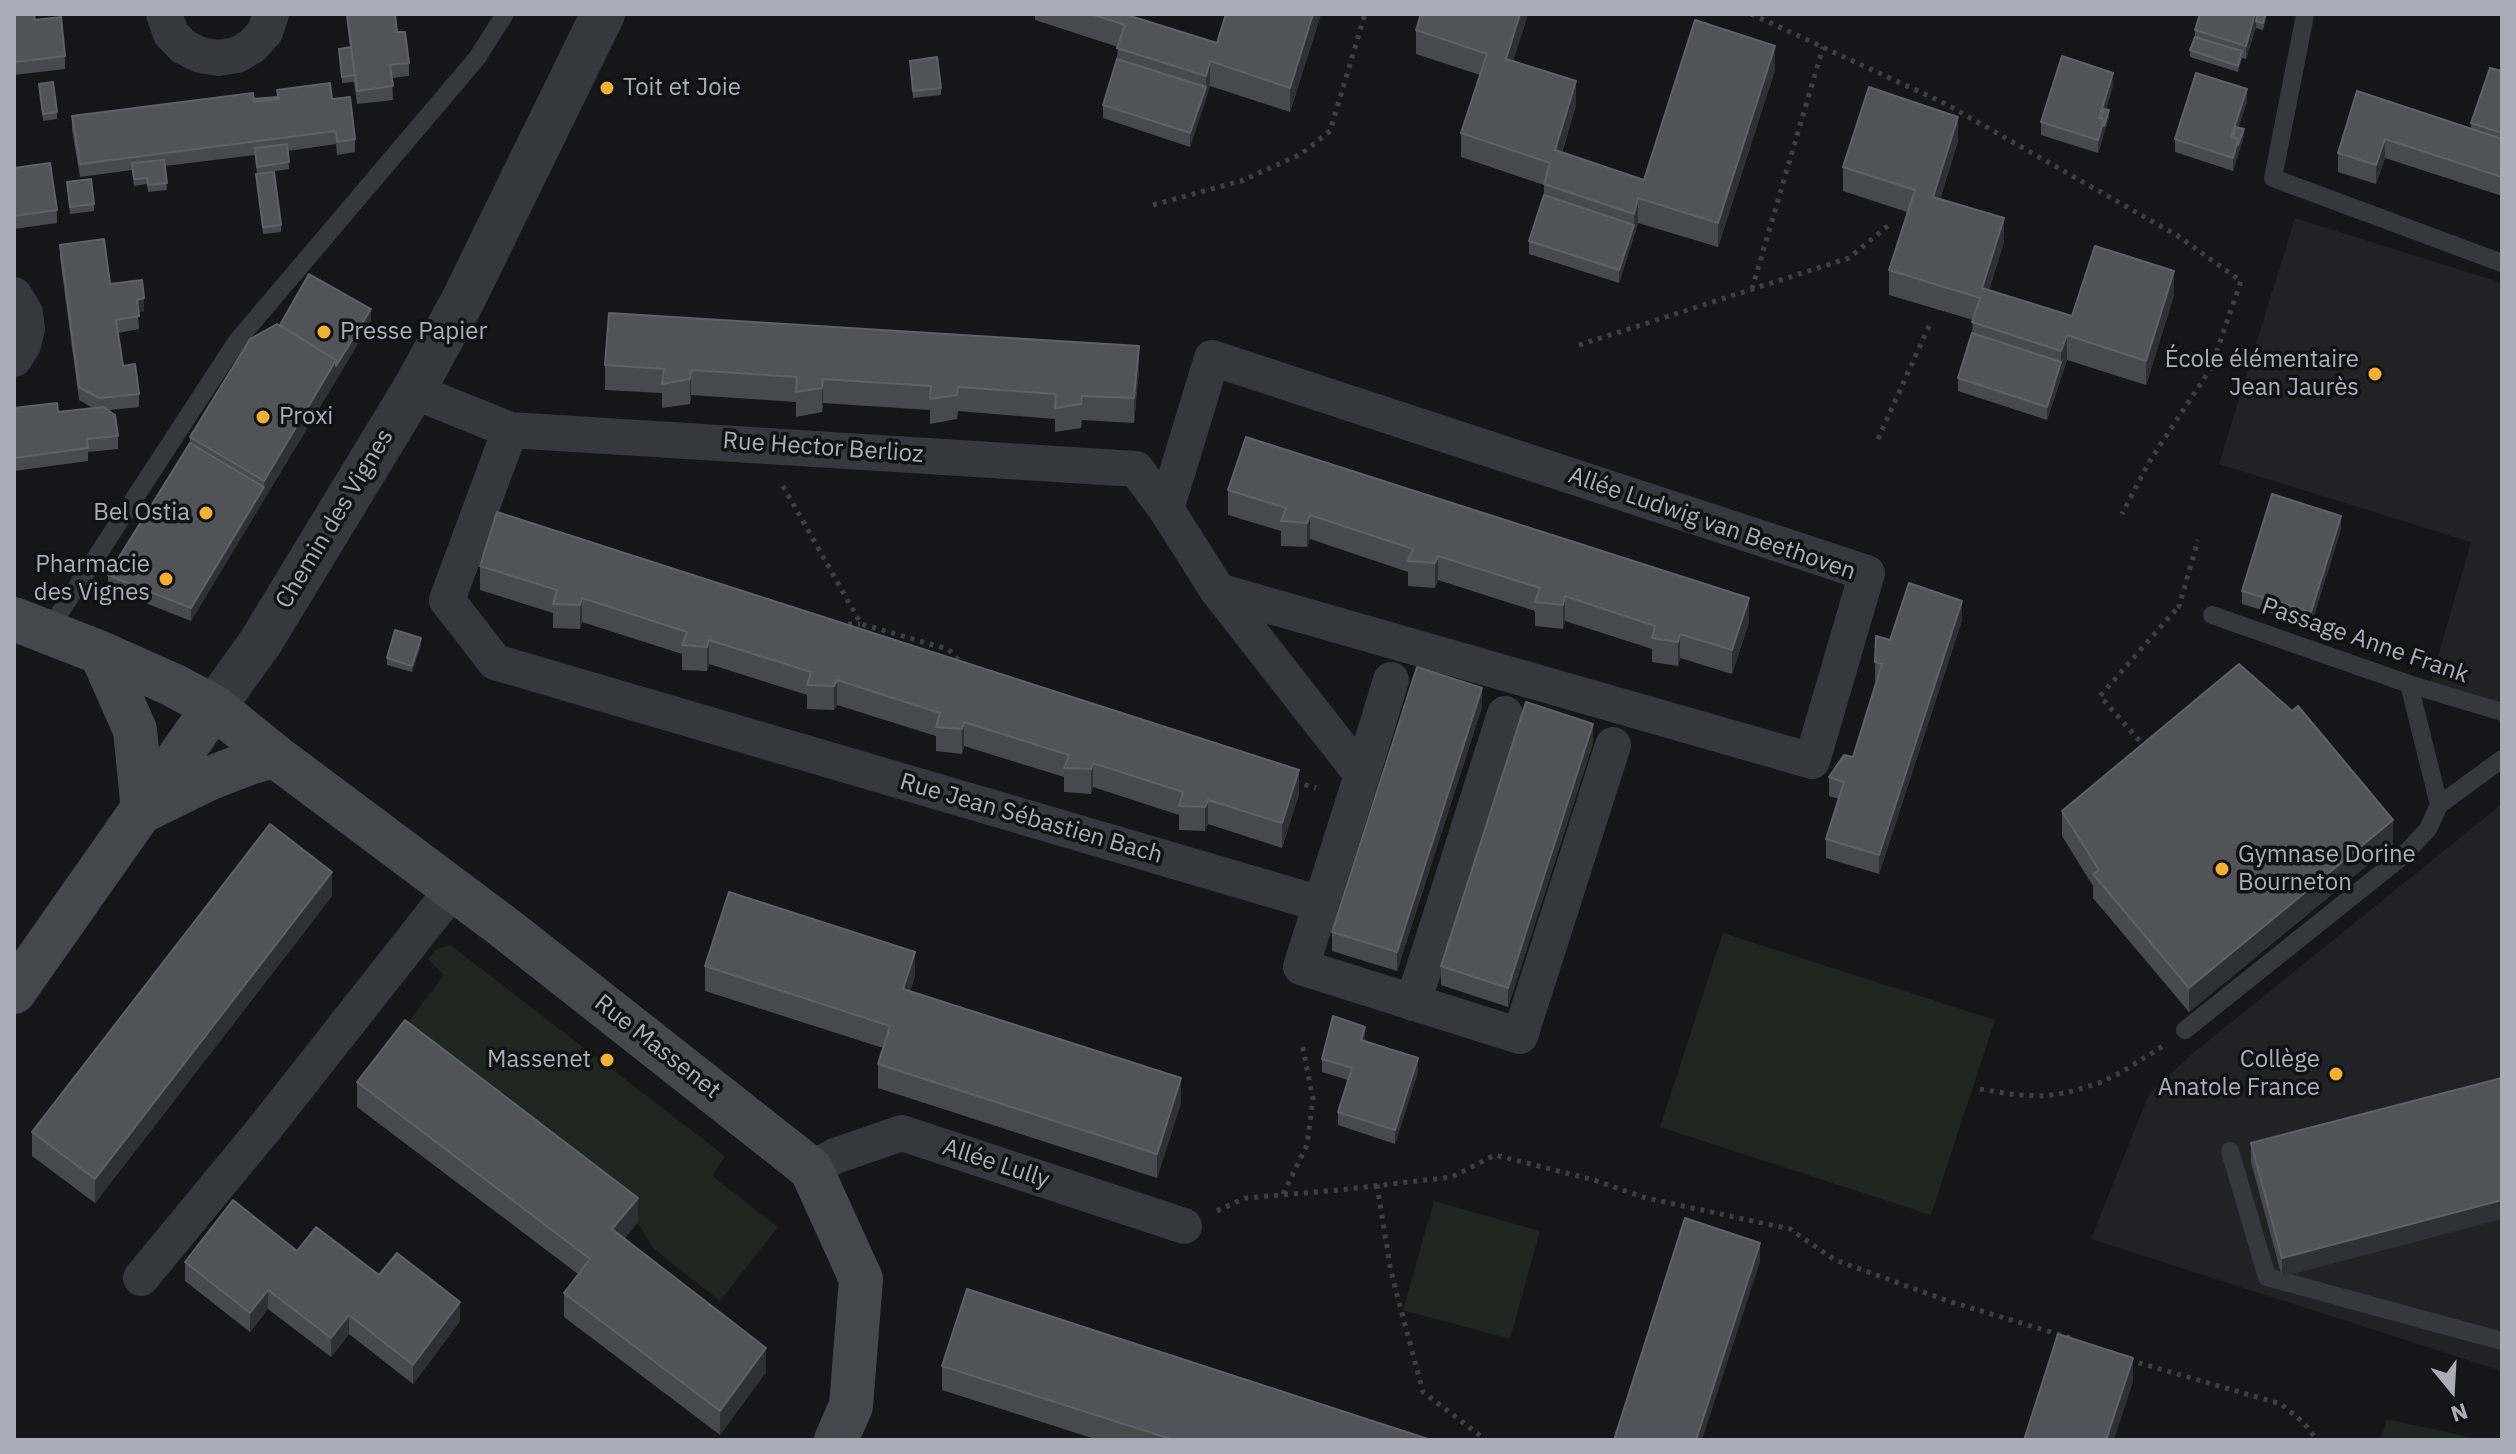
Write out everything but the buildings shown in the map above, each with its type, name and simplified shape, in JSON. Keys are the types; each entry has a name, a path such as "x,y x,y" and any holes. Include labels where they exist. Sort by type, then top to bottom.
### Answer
{"main road":[{"name":"Rue Massenet","path":"31,625 173,685 214,707 811,1169 861,1279 851,1406 836,1440"},
{"path":"101,653 135,730 143,811 208,779 275,756"},
{"name":"Chemin des Vignes","path":"14,992 214,707"}],"street":[{"path":"164,14 171,34 184,47 200,55 218,58 237,55 252,46 265,32 271,14"},
{"name":"Chemin des Vignes","path":"214,707 260,643 413,391 462,302 603,14"},
{"path":"14,295 25,313 27,329 23,345 14,359"},
{"name":"Allée Ludwig van Beethoven","path":"1166,509 1212,358 1867,573 1812,761 1218,591"},
{"name":"Rue Hector Berlioz","path":"413,391 510,430 1136,469 1166,509"},
{"name":"Rue Jean Sébastien Bach","path":"510,430 447,600 495,662 1321,904"},
{"path":"1166,509 1218,591 1358,787"},
{"path":"1391,680 1301,967 1520,1036 1613,745"},
{"path":"1413,1003 1505,714"},
{"path":"141,1278 264,1129 453,889"},
{"name":"Allée Lully","path":"811,1169 835,1156 902,1133 1184,1226"}],"lane":[{"path":"31,625 237,341 477,58 505,14"},
{"path":"2305,15 2273,178 2502,263"},
{"name":"Passage Anne Frank","path":"2212,615 2409,684 2502,712"},
{"path":"2409,684 2439,805"},
{"path":"2185,1030 2404,855 2428,829 2439,805 2502,759"},
{"path":"2230,1151 2267,1277 2502,1341"}],"path":[{"path":"1153,205 1241,181 1301,154 1330,131 1365,14"},
{"path":"1751,14 1944,103 2178,236 2241,281 2211,368 2149,462 2122,514"},
{"path":"1752,290 1823,47"},
{"path":"1579,345 1849,258 1890,224"},
{"path":"1878,439 1929,326"},
{"path":"759,444 861,624"},
{"path":"2155,758 2100,696 2179,606 2198,540"},
{"path":"2179,606 2212,615"},
{"path":"836,624 861,624 948,649 963,666 974,672"},
{"path":"1293,781 1358,787"},
{"path":"1980,1089 2045,1096 2069,1092 2122,1072 2185,1030"},
{"path":"1283,1195 1307,1145 1313,1099 1302,1044"},
{"path":"1184,1226 1245,1198 1452,1177 1495,1155 1594,1180 1646,1198 1790,1229 1835,1260 1951,1302 2073,1339"},
{"path":"1377,1185 1391,1272 1423,1392 1486,1440"},
{"path":"2125,1359 2281,1404 2303,1422 2317,1440"}],"shaded area":[{"name":"École élémentaire Jean Jaurès","path":"2295,218 2502,283 2502,707 2430,684 2471,542 2219,464"},
{"name":"Collège Anatole France","path":"2502,804 2502,1371 2091,1239 2149,1094 2192,1054"},
{"path":"1723,933 1995,1020 1931,1215 1660,1127"},
{"path":"450,945 725,1156 712,1176 778,1227 720,1301 654,1249 637,1222 396,1038 444,975 428,959 435,950"},
{"path":"1434,1201 1540,1231 1510,1339 1403,1310"},
{"path":"2386,1419 2474,1438 2381,1440"}],"place":[{"name":"Toit et Joie","path":"607,88"},
{"name":"Presse Papier","path":"324,332"},
{"name":"École élémentaire Jean Jaurès","path":"2375,374"},
{"name":"Proxi","path":"263,417"},
{"name":"Bel Ostia","path":"206,513"},
{"name":"Pharmacie des Vignes","path":"166,579"},
{"name":"Gymnase Dorine Bourneton","path":"2222,869"},
{"name":"Massenet","path":"607,1060"},
{"name":"Collège Anatole France","path":"2336,1074"}]}
